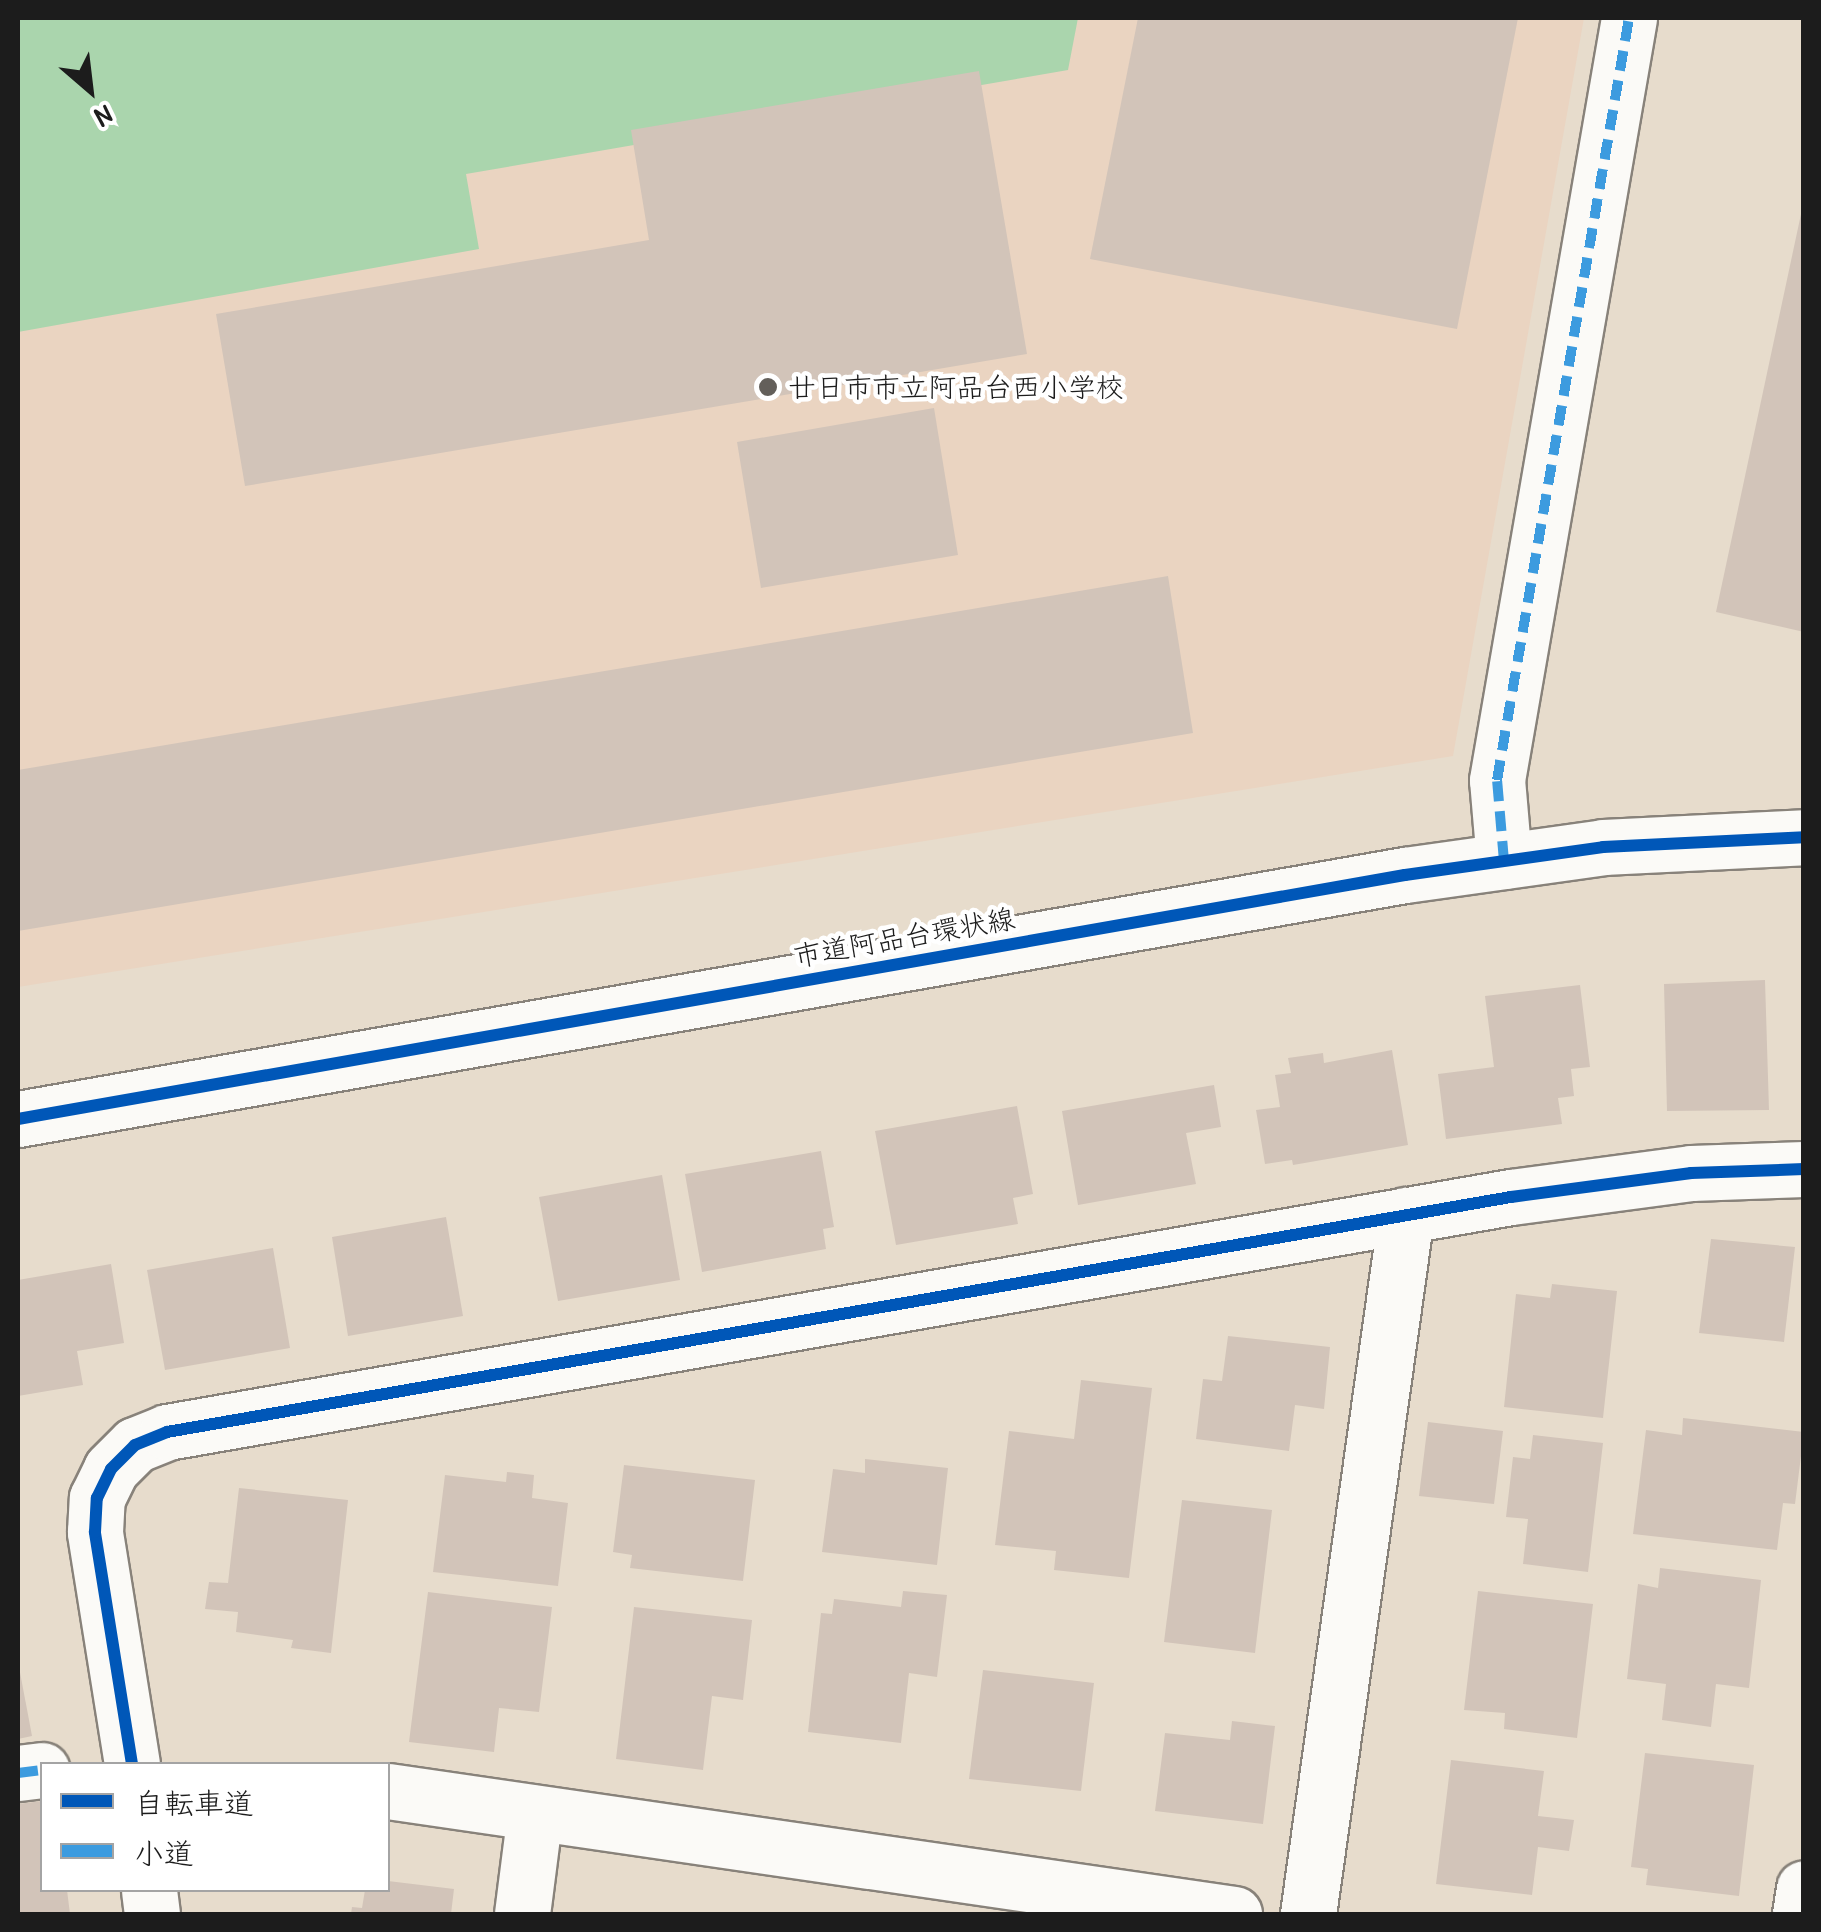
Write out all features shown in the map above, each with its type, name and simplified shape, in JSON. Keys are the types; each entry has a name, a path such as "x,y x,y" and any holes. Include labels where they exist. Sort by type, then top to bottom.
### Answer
{"street":[{"path":"1504,861 1497,780 1629,18"},
{"name":"市道阿品台環状線","path":"18,1119 1405,874 1603,847 1804,837"},
{"path":"132,1762 95,1532 96,1498 111,1468 134,1445 167,1432 1600,1182 1804,1169"},
{"path":"1308,1914 1406,1215"},
{"path":"390,1791 1234,1914"},
{"path":"522,1914 535,1812"},
{"path":"1800,1914 1804,1888"}],"shaded area":[{"name":"廿日市市立阿品台西小学校","path":"18,18 1584,18 1453,756 18,987"}],"green space":[{"path":"18,18 1078,18 1068,70 466,174 479,249 18,332"}],"building":[{"path":"1138,18 1518,18 1457,329 1090,259"},
{"path":"979,71 1027,354 245,486 216,314 649,240 631,130"},
{"path":"1804,200 1804,632 1716,612"},
{"path":"934,408 958,555 761,588 737,442"},
{"path":"1168,576 1193,733 18,931 18,770"},
{"path":"1765,980 1769,1110 1667,1111 1664,984"},
{"path":"1580,985 1590,1067 1571,1069 1574,1096 1558,1098 1562,1124 1446,1139 1438,1074 1494,1067 1485,996"},
{"path":"1392,1050 1408,1145 1293,1165 1292,1160 1265,1164 1256,1110 1280,1107 1275,1075 1291,1073 1288,1058 1323,1053 1324,1063"},
{"path":"1214,1085 1221,1127 1186,1133 1196,1184 1078,1205 1062,1111"},
{"path":"1017,1106 1033,1194 1013,1198 1018,1224 896,1245 875,1131"},
{"path":"821,1151 834,1227 823,1229 826,1249 702,1272 685,1174"},
{"path":"662,1175 680,1280 558,1301 539,1197"},
{"path":"446,1217 463,1316 348,1336 332,1237"},
{"path":"1711,1239 1795,1247 1784,1342 1699,1333"},
{"path":"273,1248 290,1348 165,1370 147,1270"},
{"path":"111,1264 124,1343 77,1351 83,1385 18,1396 18,1280"},
{"path":"1552,1284 1617,1291 1603,1418 1504,1407 1516,1294 1550,1298"},
{"path":"1228,1336 1330,1347 1324,1409 1295,1405 1289,1451 1196,1439 1203,1379 1222,1381"},
{"path":"1081,1380 1152,1388 1129,1578 1054,1570 1056,1551 995,1545 1009,1431 1074,1439"},
{"path":"1683,1418 1804,1432 1795,1504 1783,1503 1777,1550 1633,1534 1646,1430 1682,1435"},
{"path":"1428,1422 1503,1431 1494,1504 1419,1496"},
{"path":"1533,1435 1603,1443 1588,1572 1523,1564 1528,1519 1506,1517 1513,1457 1530,1459"},
{"path":"865,1459 948,1468 937,1565 822,1552 833,1469 865,1473"},
{"path":"624,1465 755,1480 743,1581 630,1568 632,1555 613,1552"},
{"path":"507,1472 534,1475 532,1498 568,1503 558,1586 433,1572 445,1475 506,1482"},
{"path":"239,1488 348,1500 331,1653 291,1648 293,1640 236,1632 238,1612 205,1609 209,1582 228,1583"},
{"path":"1182,1500 1272,1510 1255,1653 1164,1642"},
{"path":"1660,1568 1761,1580 1749,1688 1716,1684 1711,1727 1662,1720 1666,1684 1627,1679 1638,1584 1658,1588"},
{"path":"903,1591 947,1595 937,1677 909,1673 901,1743 808,1732 821,1613 832,1614 834,1599 901,1607"},
{"path":"1478,1591 1593,1604 1577,1738 1504,1729 1505,1713 1464,1710"},
{"path":"428,1592 552,1607 539,1712 499,1708 494,1752 409,1742"},
{"path":"634,1607 752,1620 743,1700 712,1696 703,1770 616,1759"},
{"path":"18,1668 32,1736 18,1739"},
{"path":"983,1670 1094,1683 1081,1791 969,1779"},
{"path":"1232,1721 1275,1726 1263,1824 1155,1811 1165,1733 1230,1740"},
{"path":"1645,1753 1754,1765 1739,1896 1646,1885 1648,1869 1631,1867"},
{"path":"1451,1760 1544,1771 1538,1816 1574,1820 1569,1851 1538,1847 1532,1895 1436,1884"},
{"path":"40,1801 40,1892 67,1892 70,1914 18,1914 18,1804"},
{"path":"390,1881 454,1889 451,1914 351,1914 352,1907 362,1908 365,1892 390,1892"}],"marked path":[{"path":"1504,861 1497,780 1629,18"},
{"path":"18,1773 40,1770"}],"cycle path":[{"path":"18,1119 1405,875 1603,847 1804,837"},
{"path":"132,1762 95,1532 97,1498 111,1469 135,1445 167,1432 1511,1197 1691,1173 1804,1169"}],"place":[{"name":"廿日市市立阿品台西小学校","path":"768,387"}]}
